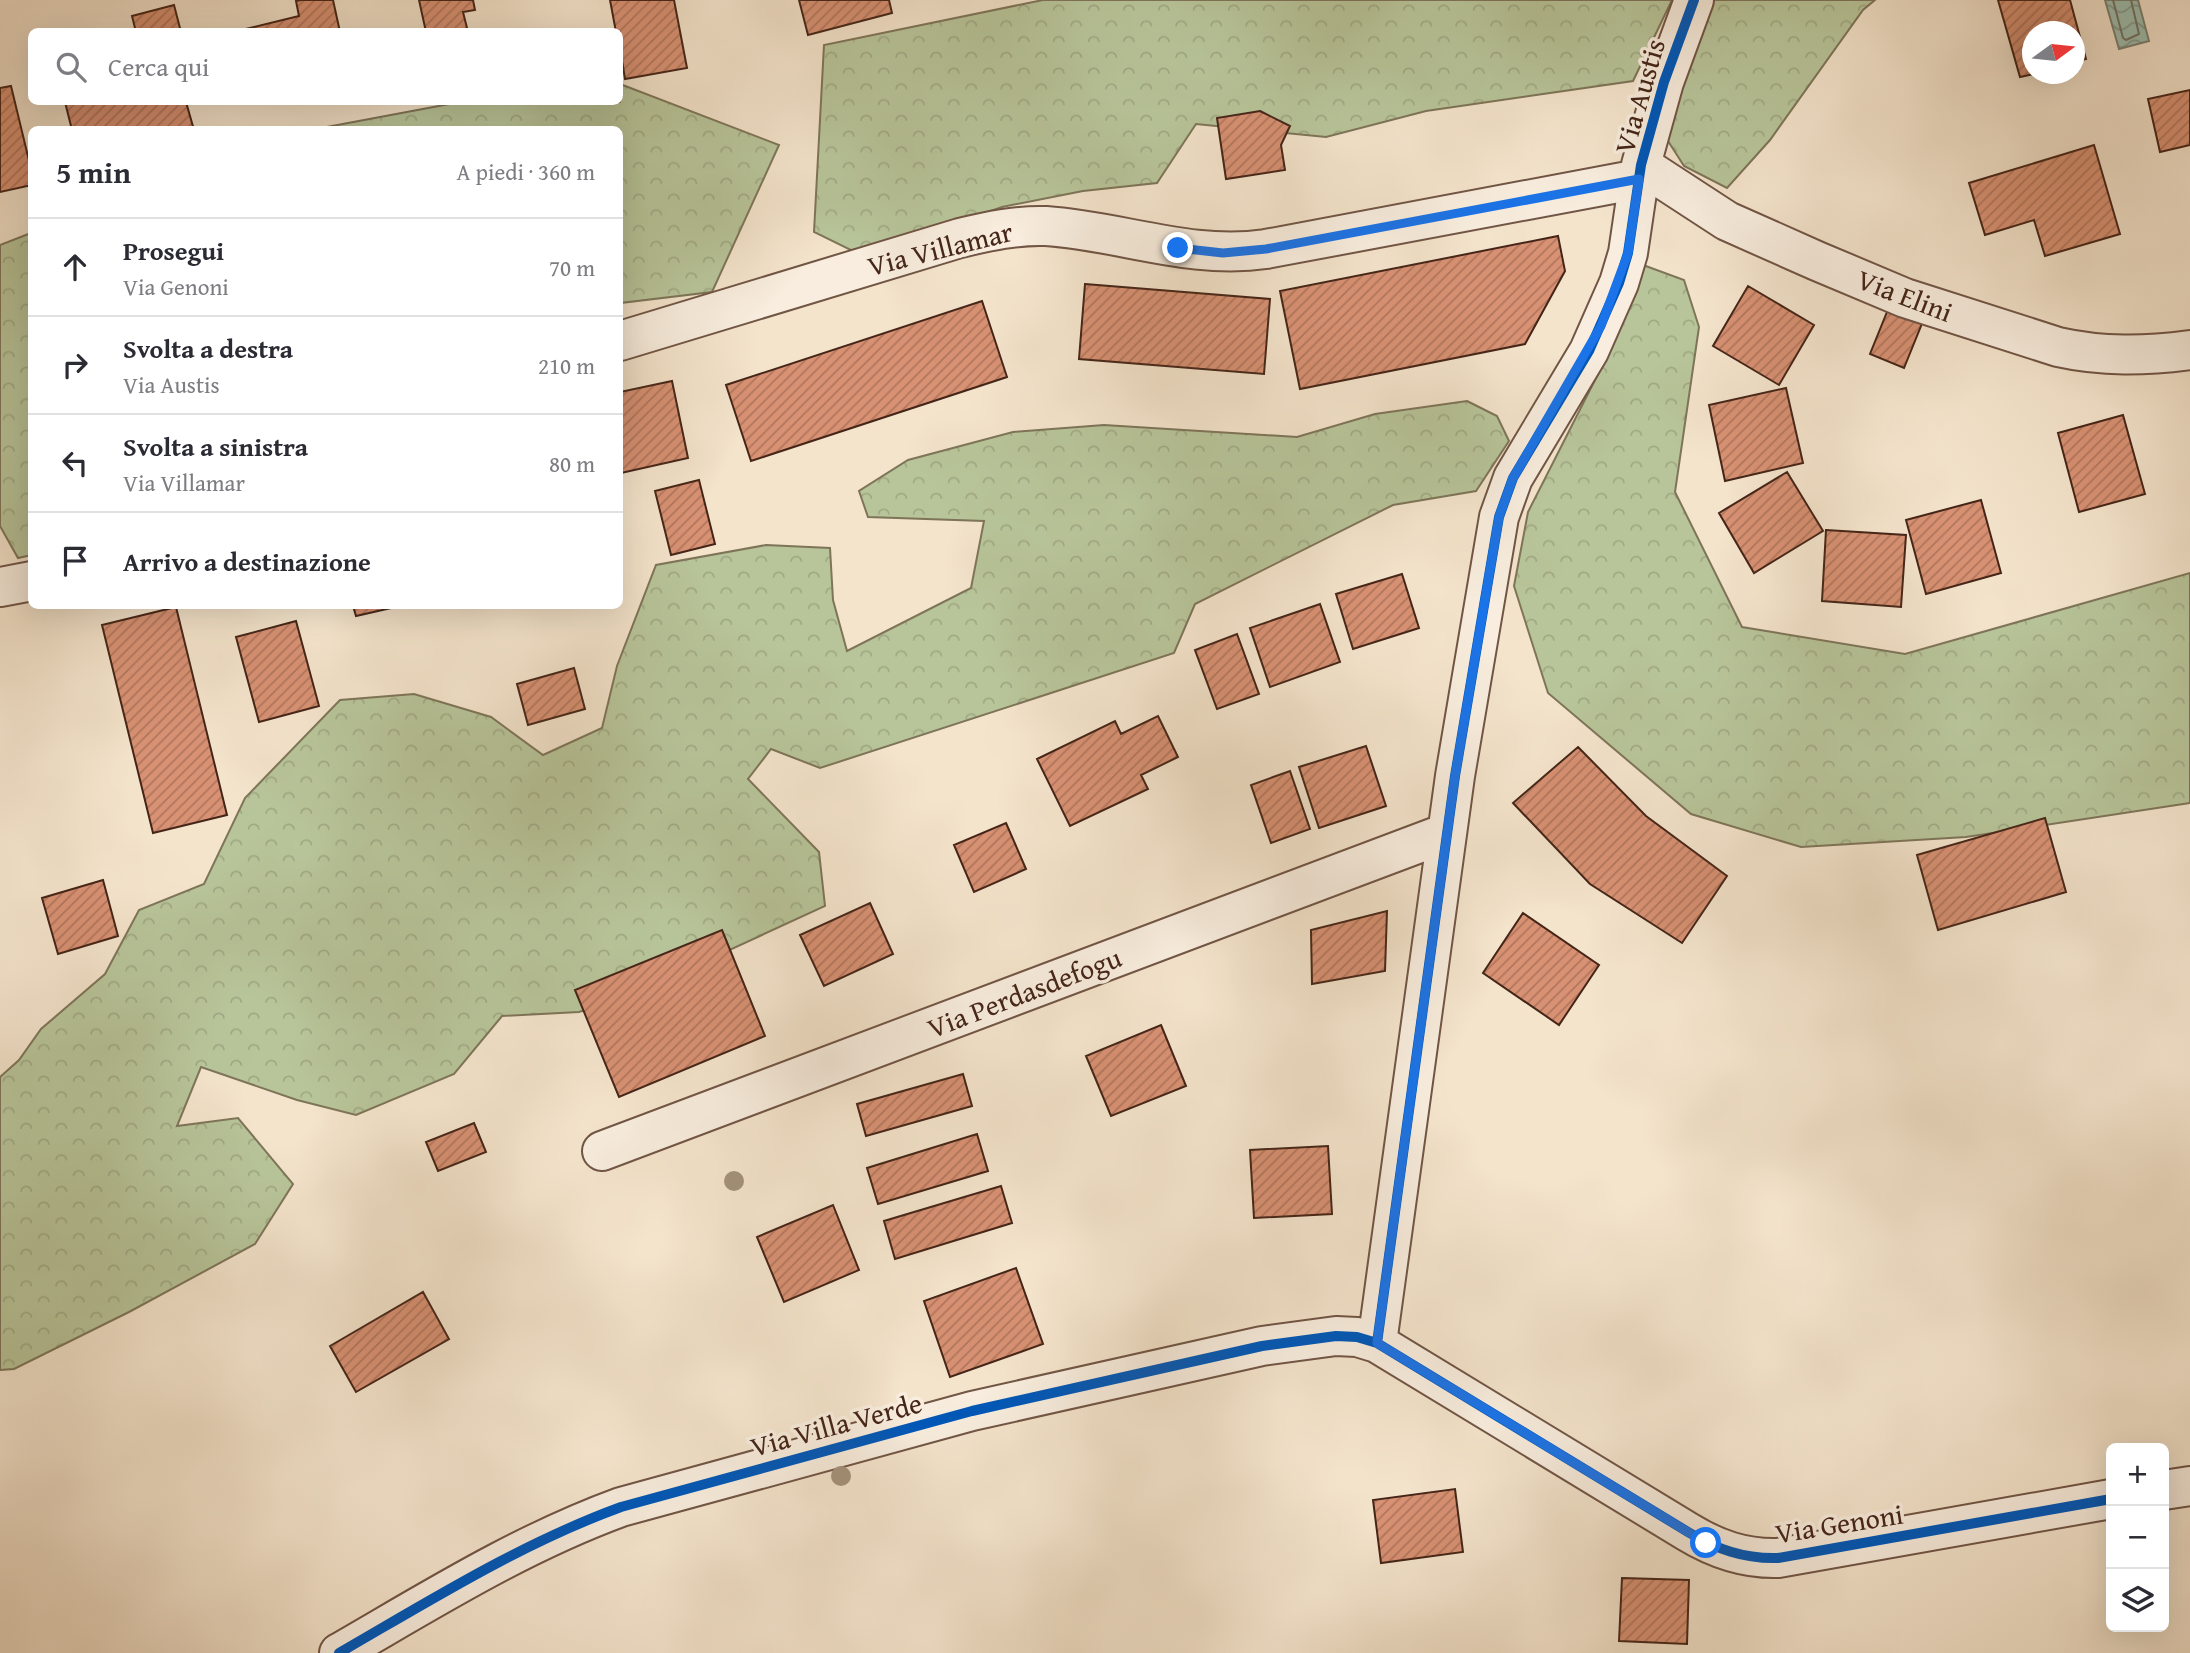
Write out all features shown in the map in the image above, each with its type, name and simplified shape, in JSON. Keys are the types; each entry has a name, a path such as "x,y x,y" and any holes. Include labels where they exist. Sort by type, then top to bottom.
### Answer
{"street":[{"name":"Via Austis","path":"1377,1343 1446,833 1495,532 1513,478 1601,326 1628,253 1640,172 1667,71 1694,0"},
{"name":"Via Villamar","path":"623,340 960,238 1016,227 1055,227 1200,251 1234,253 1640,172"},
{"name":"Via Elini","path":"1640,172 1727,221 1918,303 2058,347 2084,352 2130,356 2190,350"},
{"path":"0,587 28,582"},
{"name":"Via Perdasdefogu","path":"602,1151 1446,833"},
{"name":"Via Villa Verde","path":"338,1653 518,1550 572,1525 642,1500 972,1411 1262,1346 1336,1336 1357,1337 1377,1343"},
{"name":"Via Genoni","path":"1377,1343 1706,1543 1741,1555 1777,1559 2106,1500"},
{"path":"2169,1489 2190,1486"}],"green space":[{"path":"1043,0 1672,0 1633,81 1426,111 1326,137 1196,124 1157,183 1083,191 1002,207 863,256 814,232 824,45"},
{"path":"1714,0 1875,0 1863,10 1770,140 1727,188 1684,166 1659,127 1692,39"},
{"path":"623,85 779,145 712,292 623,303 623,126 332,126 444,105 623,105"},
{"path":"28,234 28,556 18,558 0,526 0,245"},
{"path":"1643,265 1684,280 1699,327 1675,492 1742,627 1905,654 2190,573 2190,803 1966,837 1801,847 1691,814 1548,693 1514,586 1528,512 1598,374"},
{"path":"1467,401 1497,416 1509,441 1476,491 1393,505 1195,604 1174,653 820,768 771,749 748,779 819,852 825,906 627,997 579,1012 502,1016 454,1074 356,1115 297,1100 201,1067 177,1126 238,1118 293,1184 255,1244 129,1312 14,1369 0,1370 0,1077 19,1060 41,1029 105,974 139,910 204,884 245,798 340,700 414,694 491,717 543,755 602,728 617,666 656,565 766,545 830,548 833,600 847,651 971,588 984,521 868,517 859,491 908,460 1013,432 1104,425 1297,437 1375,414"}],"water":[{"path":"2105,0 2138,0 2149,41 2119,49"}],"building":[{"path":"333,0 339,28 250,28 299,16 296,1"},
{"path":"419,0 473,0 475,10 463,12 467,28 425,28"},
{"path":"610,0 674,0 687,68 625,79 623,28 615,28"},
{"path":"799,0 889,0 892,13 808,35"},
{"path":"1998,0 2070,0 2076,21 2022,21 2020,77"},
{"path":"174,5 180,28 135,28 132,16"},
{"path":"11,86 28,156 28,186 0,192 0,88"},
{"path":"2190,90 2190,145 2160,152 2148,99"},
{"path":"66,105 187,105 193,126 71,126"},
{"path":"1260,111 1290,126 1281,145 1285,170 1226,179 1217,118"},
{"path":"2094,145 2120,234 2045,256 2034,220 1985,235 1969,183"},
{"path":"1558,236 1565,271 1525,344 1300,389 1280,291"},
{"path":"1085,284 1270,299 1264,374 1079,359"},
{"path":"1748,286 1814,325 1779,385 1713,346"},
{"path":"982,301 1007,377 751,461 726,385"},
{"path":"1889,307 1923,321 1904,368 1870,354"},
{"path":"672,381 688,458 623,473 623,391"},
{"path":"1786,388 1803,463 1725,481 1709,405"},
{"path":"2123,415 2145,494 2079,512 2058,433"},
{"path":"1787,472 1823,531 1754,573 1719,513"},
{"path":"699,480 715,544 671,555 655,491"},
{"path":"1981,500 2001,573 1926,594 1906,520"},
{"path":"1826,530 1906,535 1901,607 1822,601"},
{"path":"1402,574 1419,628 1353,649 1336,594"},
{"path":"1320,604 1340,662 1270,687 1250,628"},
{"path":"176,609 227,815 153,833 102,625"},
{"path":"354,609 387,609 356,616"},
{"path":"296,621 319,706 259,722 236,637"},
{"path":"1237,634 1259,694 1217,709 1195,650"},
{"path":"574,668 585,709 528,725 517,684"},
{"path":"1158,716 1178,757 1141,775 1148,789 1070,826 1037,759 1115,721 1121,734"},
{"path":"1366,746 1386,806 1319,828 1299,767"},
{"path":"1578,747 1646,816 1727,876 1682,943 1590,884 1513,803"},
{"path":"1290,771 1310,829 1271,843 1251,785"},
{"path":"2045,818 2066,892 1938,930 1917,855"},
{"path":"1006,823 1026,869 974,892 954,845"},
{"path":"103,880 118,936 58,954 42,898"},
{"path":"870,903 893,954 824,986 800,935"},
{"path":"1387,911 1385,971 1312,984 1311,930"},
{"path":"1523,913 1599,965 1559,1025 1483,973"},
{"path":"722,930 765,1036 619,1097 575,990"},
{"path":"1161,1025 1186,1086 1111,1116 1086,1056"},
{"path":"963,1074 972,1106 866,1136 857,1104"},
{"path":"474,1123 486,1152 438,1171 426,1142"},
{"path":"977,1134 988,1171 878,1204 867,1168"},
{"path":"1328,1146 1332,1214 1254,1218 1250,1150"},
{"path":"1001,1186 1012,1223 895,1259 884,1221"},
{"path":"833,1205 859,1270 784,1302 757,1237"},
{"path":"1016,1268 1043,1344 950,1377 924,1301"},
{"path":"423,1292 449,1339 356,1392 330,1346"},
{"path":"1455,1489 1463,1552 1381,1563 1373,1500"},
{"path":"1622,1578 1689,1580 1687,1644 1619,1641"}],"cycle path":[{"path":"1377,1343 1455,776 1499,517 1513,478 1589,351 1619,283 1628,253 1641,165 1664,82 1694,0"},
{"path":"339,1653 512,1555 621,1507 972,1411 1262,1346 1336,1336 1357,1337 1377,1343 1688,1532 1720,1548 1742,1555 1778,1558 2106,1500"}],"route":[{"path":"1178,248 1223,253 1266,249 1639,179 1628,253 1619,283 1589,351 1506,492 1495,532 1455,776 1377,1343 1706,1543"}]}
